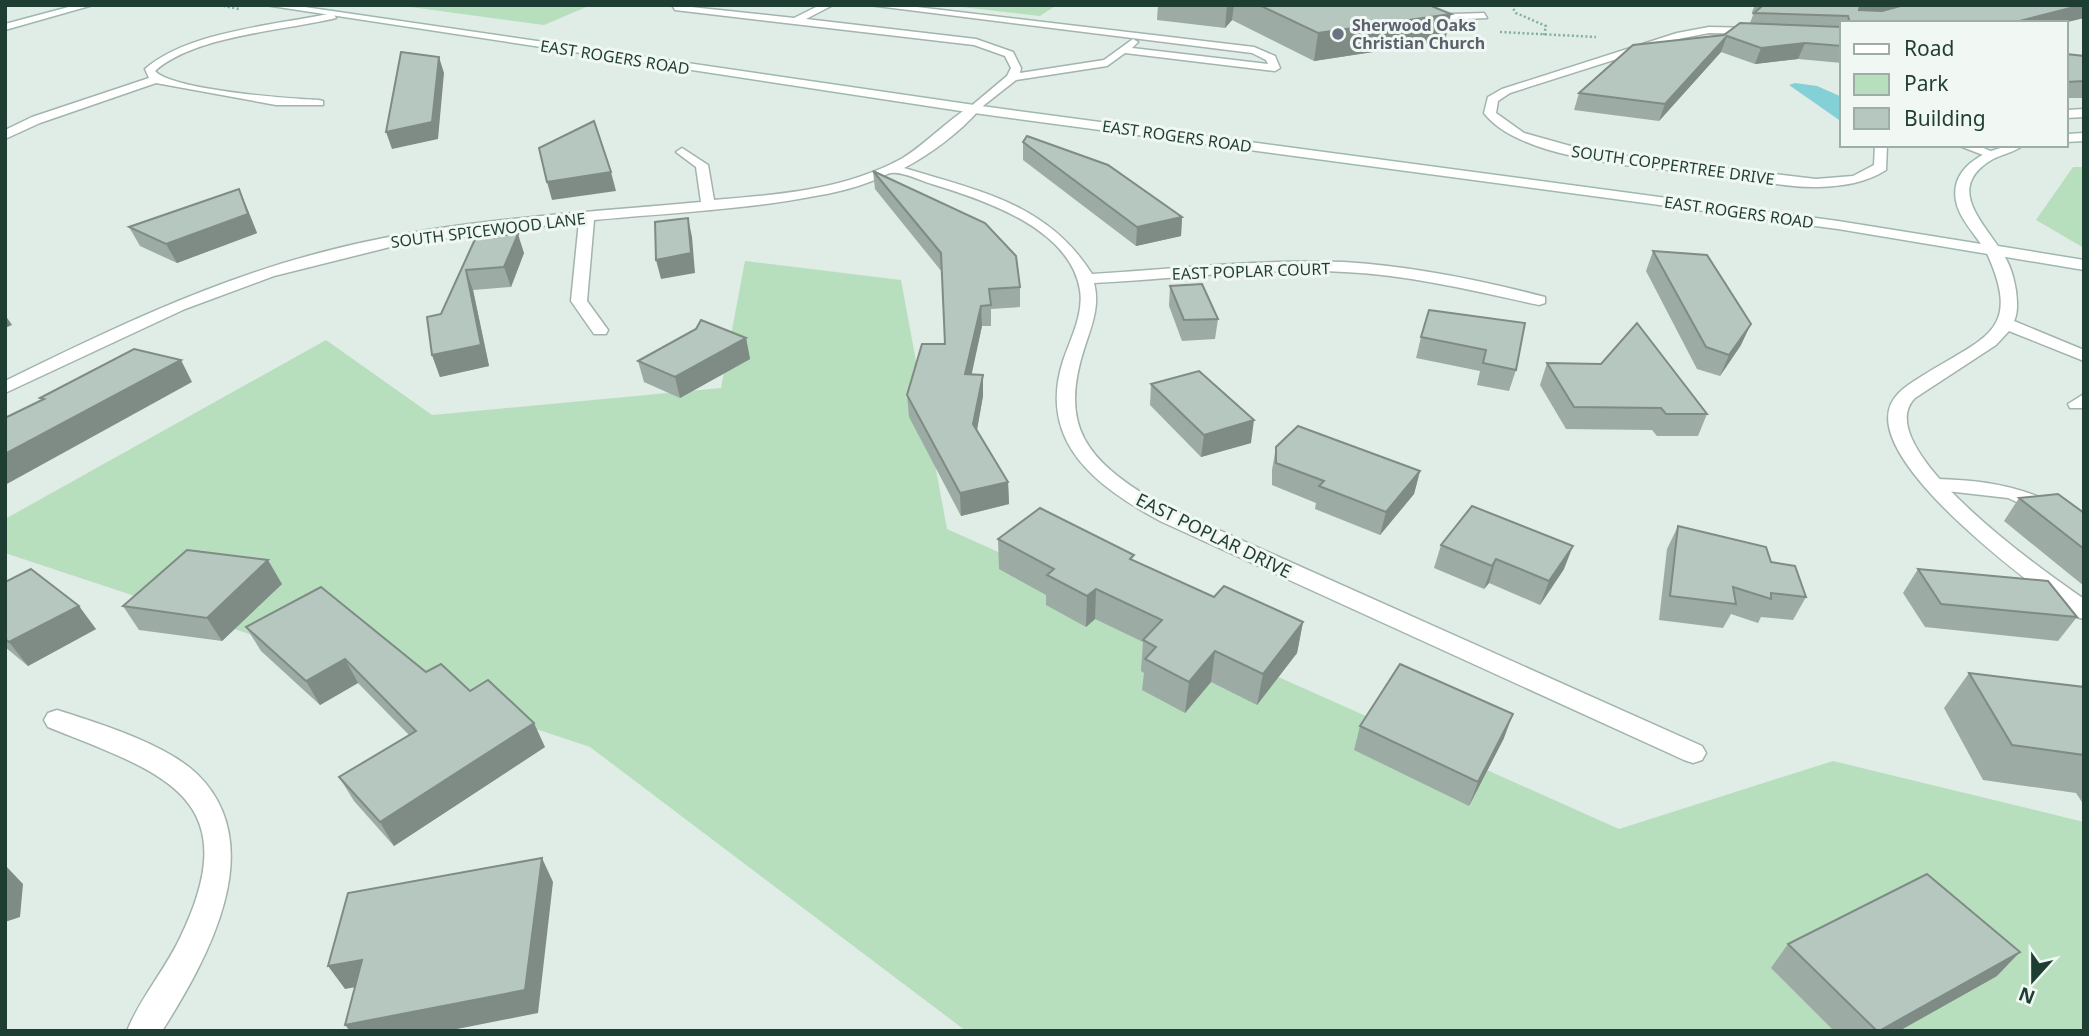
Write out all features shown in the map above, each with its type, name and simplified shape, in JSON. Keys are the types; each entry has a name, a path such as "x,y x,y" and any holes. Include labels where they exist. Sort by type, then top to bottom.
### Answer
{"street":[{"path":"7,27 64,5"},
{"path":"7,27 89,5"},
{"name":"EAST ROGERS ROAD","path":"270,5 974,109 1992,249 2084,265"},
{"path":"795,21 828,5"},
{"path":"874,5 1254,50 1271,58 1275,68 1124,50"},
{"path":"677,6 976,42 1009,54 1016,68 1012,78"},
{"path":"156,79 149,71 158,61 187,49 308,12"},
{"path":"220,40 333,16"},
{"path":"1410,16 1484,16"},
{"name":"SOUTH COPPERTREE DRIVE","path":"1772,32 1709,30 1681,35 1506,90 1492,99 1490,113 1520,136 1568,151 1795,182 1835,182 1867,176 1881,167 1881,147"},
{"path":"1012,78 1034,72 1107,63 1139,36"},
{"name":"SOUTH SPICEWOOD LANE","path":"5,388 157,313 286,266 413,237 820,191 892,168 927,148 1012,78"},
{"path":"5,135 36,120 156,79 276,102 319,103"},
{"path":"2000,148 1977,163 1966,179 1962,191 1963,204 1992,249 2011,293 2013,306 2007,324 1992,342 1915,387 1900,405 1897,421 1901,439 1936,485 2002,551 2084,611"},
{"path":"682,152 702,165 708,205"},
{"path":"892,168 990,200 1030,220 1062,245 1086,279"},
{"path":"587,217 579,300 600,330"},
{"name":"EAST POPLAR COURT","path":"1086,279 1346,267 1395,272 1539,300"},
{"name":"EAST POPLAR DRIVE","path":"1086,279 1087,322 1067,381 1065,411 1078,447 1124,491 1167,516 1693,753"},
{"path":"2007,324 2084,356"},
{"path":"1936,485 2005,488 2042,504 2084,533"},
{"path":"57,720 150,759 187,781 212,810 217,847 209,901 197,938 172,989 143,1031"}],"path":[{"path":"1511,5 1516,13 1546,26 1544,35"},
{"path":"1500,32 1598,37"}],"green space":[{"path":"396,5 591,5 544,25"},
{"path":"945,5 1063,5 1055,6 1040,16"},
{"path":"2073,167 2084,167 2084,248 2036,220"},
{"path":"745,261 901,280 947,529 1619,829 1833,761 2084,822 2084,1031 966,1031 590,747 5,553 5,519 326,340 432,415 721,388"}],"water":[{"path":"1795,83 1817,86 1840,96 1840,121 1789,85"}],"building":[{"path":"1259,5 1429,5 1451,14 1318,33"},
{"path":"1760,5 1862,5 1859,10 1882,11 1904,5 2082,5 2020,21 1849,21 1848,16 1754,13"},
{"path":"1740,23 1840,27 1840,46 1805,43 1761,48 1727,36 1665,104 1579,93 1633,45 1724,35"},
{"path":"401,52 439,57 432,122 386,132"},
{"path":"2068,54 2084,56 2084,81 2068,82"},
{"path":"594,121 611,172 547,182 539,148"},
{"path":"1027,136 1108,165 1182,217 1137,227 1023,142"},
{"path":"873,171 985,223 1016,256 1020,287 989,289 991,305 981,306 965,374 983,375 973,424 1008,482 960,493 907,395 922,344 945,344 941,253"},
{"path":"239,189 248,214 166,244 129,227"},
{"path":"688,218 691,253 656,260 655,222"},
{"path":"518,234 504,267 466,270 481,345 432,355 427,317 441,314 476,237"},
{"path":"1653,251 1707,255 1751,324 1729,355 1706,347"},
{"path":"1202,284 1218,319 1184,320 1170,286"},
{"path":"1429,310 1525,323 1516,370 1483,363 1486,350 1421,337"},
{"path":"701,320 746,338 675,377 638,361 696,329"},
{"path":"1637,323 1707,414 1666,414 1661,408 1574,407 1547,363 1601,364"},
{"path":"134,349 181,360 5,454 5,418"},
{"path":"1199,371 1254,420 1204,435 1151,384"},
{"path":"1298,426 1420,471 1386,512 1319,486 1324,481 1276,463 1276,447"},
{"path":"2058,494 2084,513 2084,549 2019,498"},
{"path":"1472,506 1573,546 1549,581 1496,559 1492,566 1441,545"},
{"path":"1040,508 1134,555 1130,559 1214,597 1224,586 1303,622 1263,674 1215,651 1189,682 1145,659 1156,647 1143,640 1162,620 1096,589 1087,596 1047,575 1054,569 998,539"},
{"path":"1678,526 1766,547 1771,562 1795,566 1806,597 1771,593 1771,599 1733,587 1736,604 1670,596"},
{"path":"187,550 268,560 207,618 123,606"},
{"path":"31,569 79,606 9,642 5,639 5,582"},
{"path":"1918,569 2048,581 2077,617 1941,604"},
{"path":"321,587 426,672 441,664 470,691 488,680 534,723 380,822 339,777 416,731 345,659 306,681 246,627"},
{"path":"1400,664 1513,714 1478,782 1360,726"},
{"path":"1969,673 2084,687 2084,755 2012,745"},
{"path":"542,858 525,990 345,1025 362,960 328,966 348,893"},
{"path":"1927,874 2020,952 1877,1031 1788,944"}],"place":[{"name":"Sherwood Oaks Christian Church","path":"1338,34"}]}
